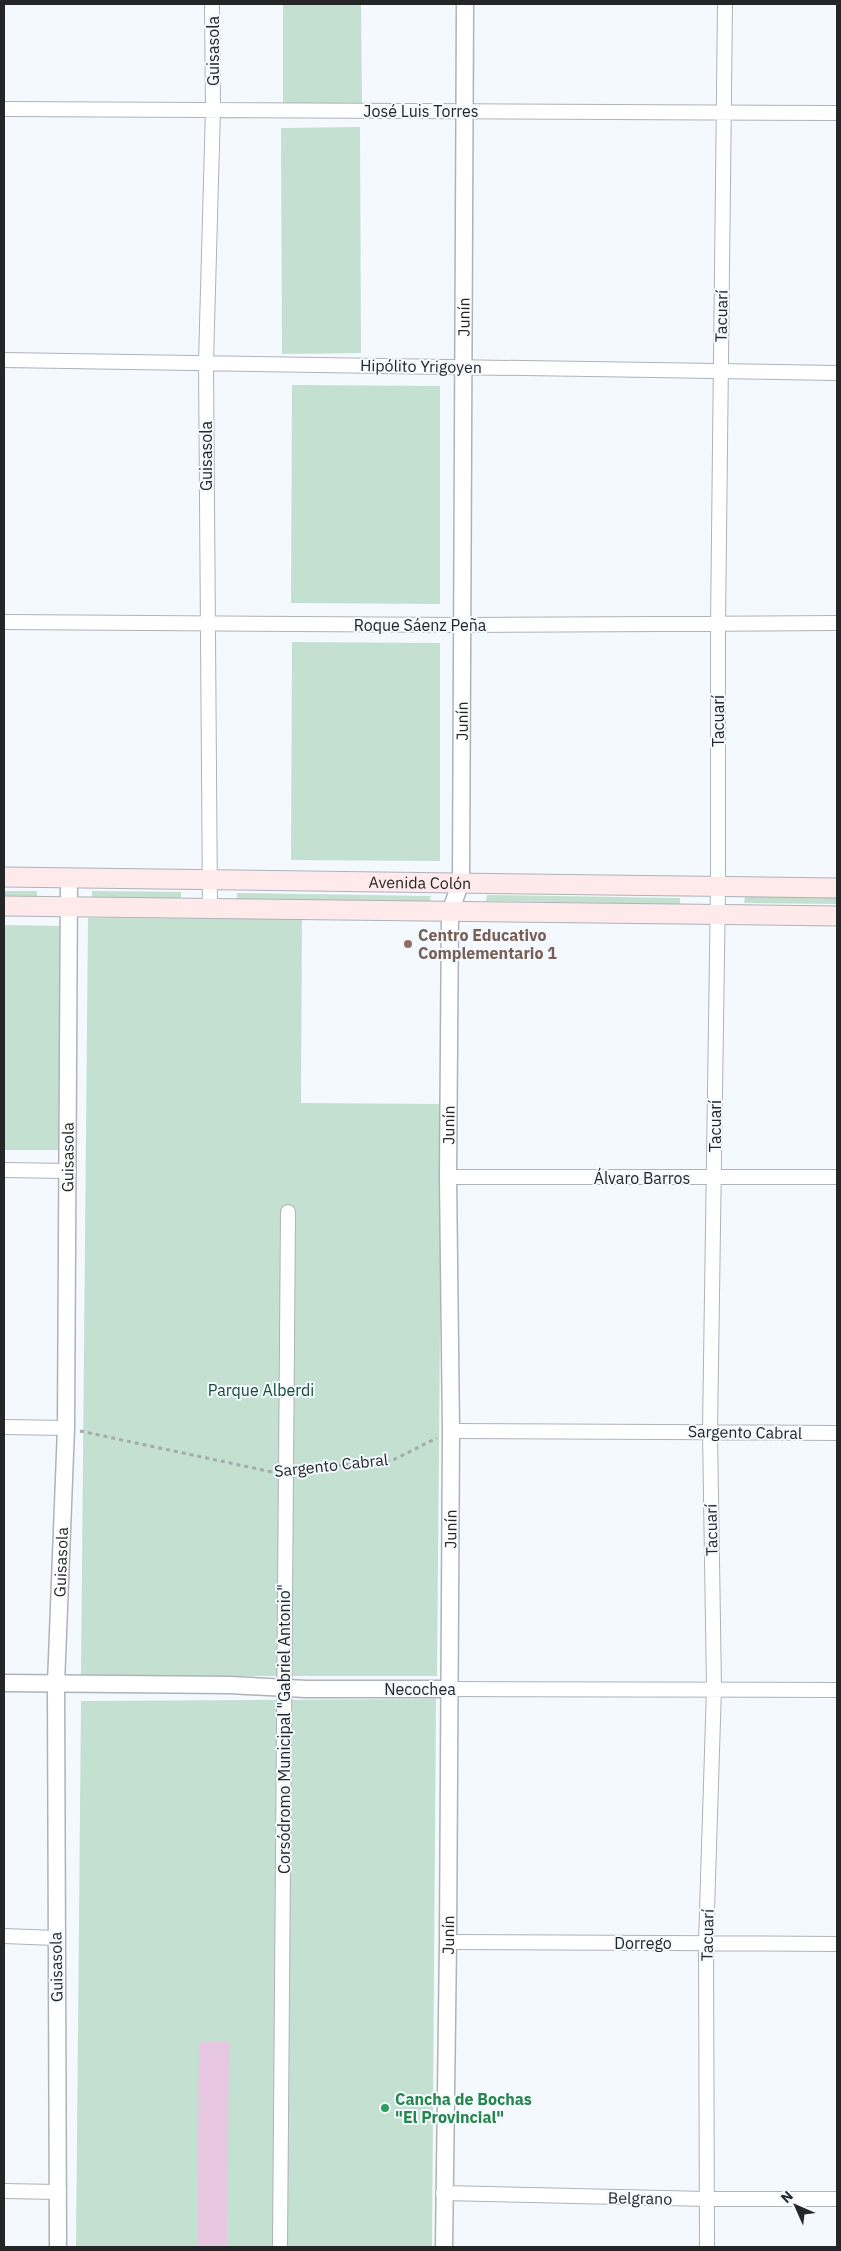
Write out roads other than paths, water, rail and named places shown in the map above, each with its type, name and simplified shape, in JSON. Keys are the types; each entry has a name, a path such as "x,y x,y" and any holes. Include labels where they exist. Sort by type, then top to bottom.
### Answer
{"main road":[{"name":"Avenida Colón","path":"4,877 837,888"},
{"name":"Avenida Colón","path":"4,906 837,916"}],"street":[{"name":"Guisasola","path":"210,908 206,362 213,109 212,4"},
{"name":"Junín","path":"444,2247 443,2193 448,1942 450,912 462,882 464,112 466,4"},
{"name":"Tacuarí","path":"707,2247 706,1944 714,1688 710,1431 715,1178 720,371 725,4"},
{"name":"José Luis Torres","path":"4,109 837,114"},
{"name":"Hipólito Yrigoyen","path":"4,360 837,373"},
{"name":"Roque Sáenz Peña","path":"4,622 464,625 837,623"},
{"name":"Guisasola","path":"58,2247 56,1684 66,1428 69,1171 69,878"},
{"path":"4,1170 69,1171"},
{"name":"Álvaro Barros","path":"448,1177 837,1177"},
{"name":"Corsódromo Municipal \"Gabriel Antonio\"","path":"280,2247 288,1212"},
{"path":"4,1427 66,1428"},
{"name":"Sargento Cabral","path":"450,1431 837,1433"},
{"name":"Necochea","path":"4,1682 230,1685 284,1688 714,1688 837,1690"},
{"path":"4,1936 56,1938"},
{"name":"Dorrego","path":"448,1942 837,1944"},
{"path":"4,2192 59,2192"},
{"name":"Belgrano","path":"443,2193 707,2199 837,2199"}],"place":[{"name":"Centro Educativo Complementario 1","path":"408,944"},
{"name":"Cancha de Bochas \"El Provincial\"","path":"385,2108"}],"park label":[{"name":"Parque Alberdi","path":"261,1390"}]}
